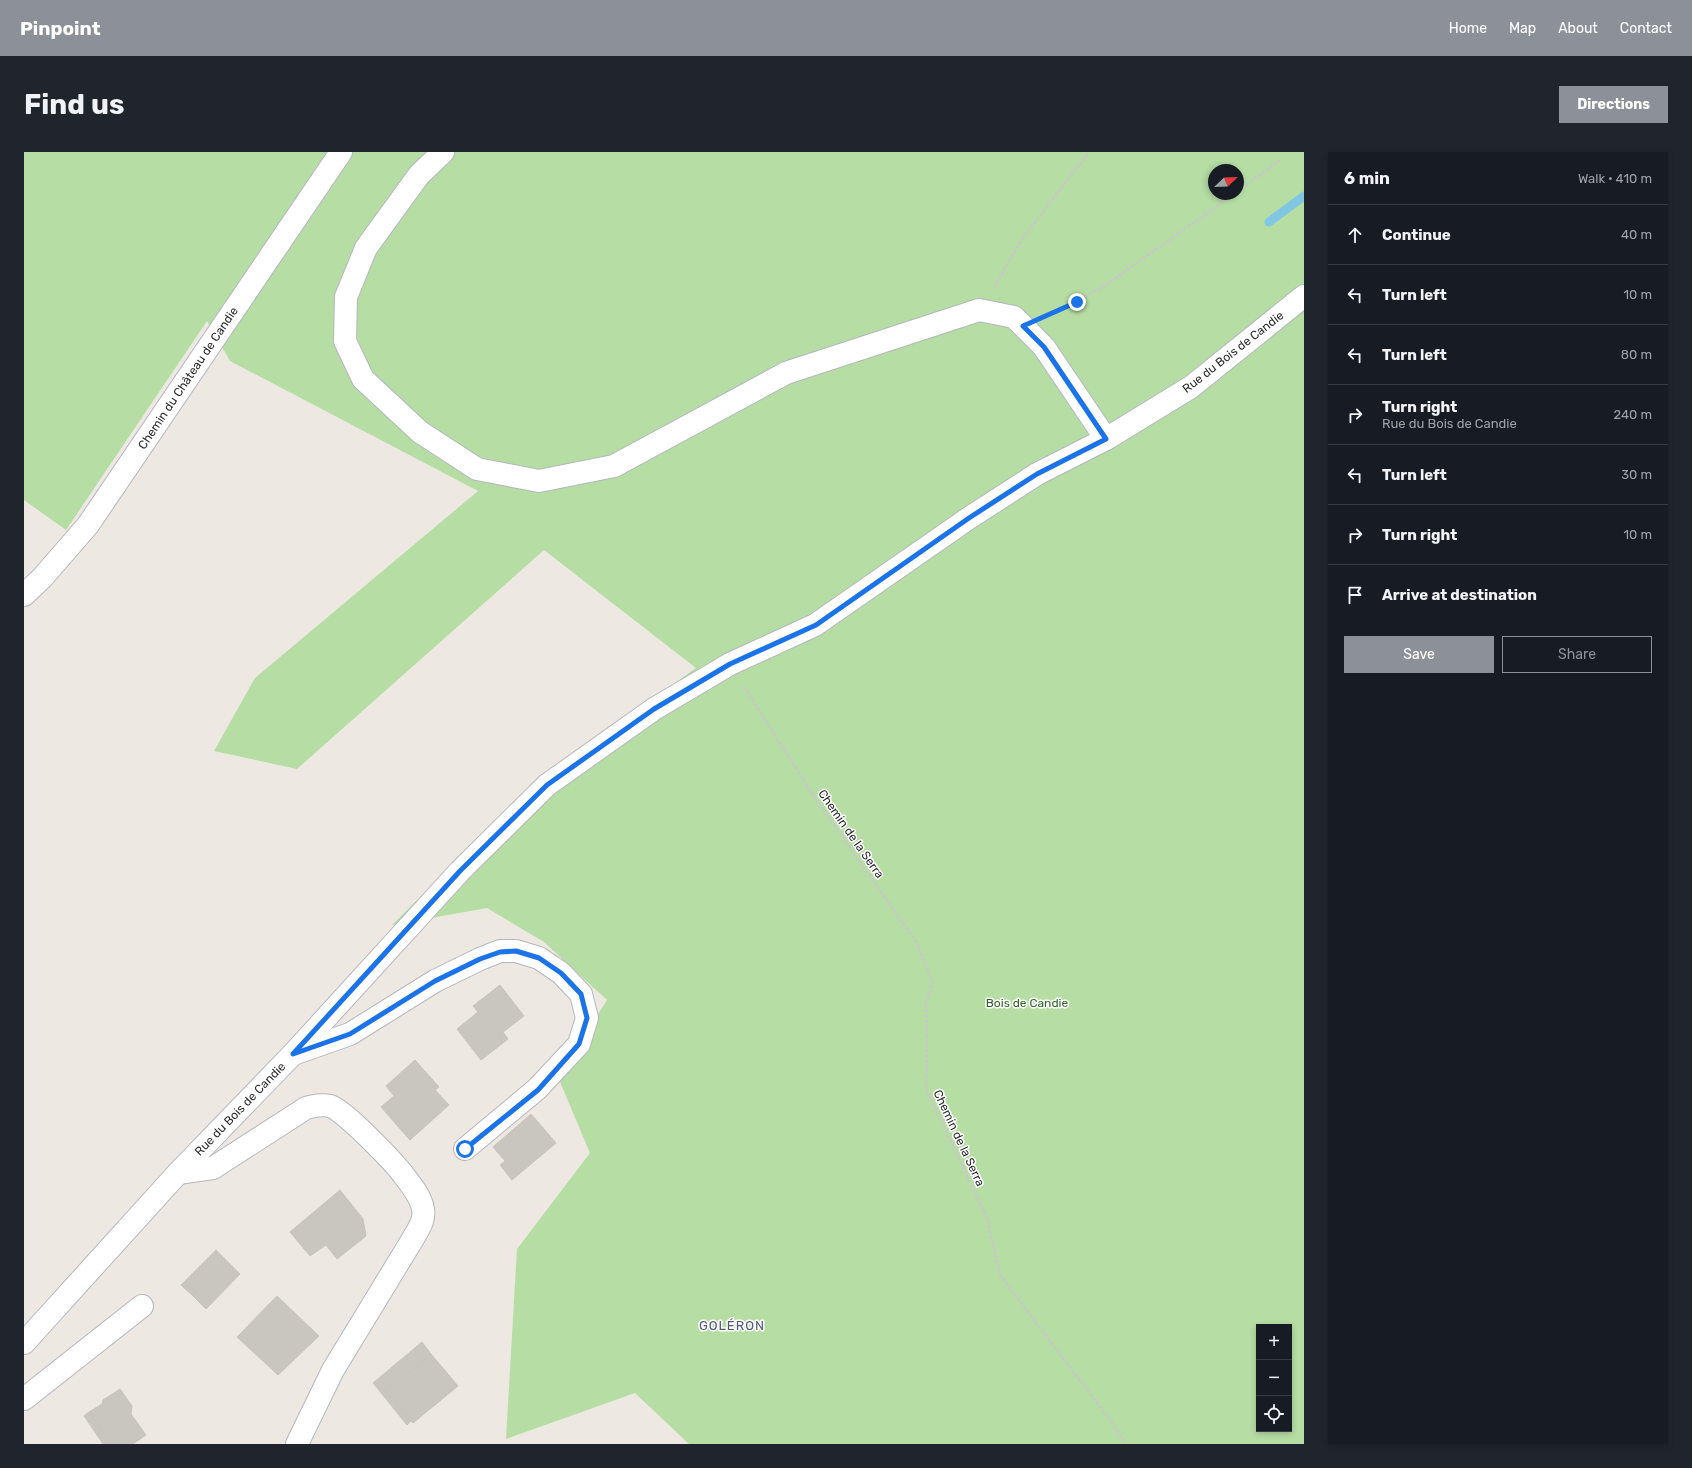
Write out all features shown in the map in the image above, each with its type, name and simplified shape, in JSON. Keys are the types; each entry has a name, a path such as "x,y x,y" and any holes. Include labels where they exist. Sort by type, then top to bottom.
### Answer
{"street":[{"name":"Chemin du Château de Candie","path":"24,594 42,578 88,525 341,152"},
{"path":"443,152 420,175 366,248 346,297 345,341 362,380 420,432 477,470 539,481 614,466 786,373 978,310 1014,317 1044,347 1106,439"},
{"name":"Rue du Bois de Candie","path":"24,1344 178,1173 293,1054 460,871 547,785 654,709 730,664 816,625 969,518 1037,474 1106,439 1191,387 1304,296"},
{"path":"293,1054 350,1034 435,981 486,957 500,952 516,951 539,958 561,973 581,994 587,1018 579,1044 538,1090 465,1149"},
{"path":"178,1173 213,1168 306,1108 318,1105 331,1106 345,1116 379,1148 405,1176 417,1194 423,1208 423,1219 414,1237 333,1370 297,1444"},
{"path":"24,1399 142,1306"}],"path":[{"path":"978,310 1007,266 1023,238 1089,152"},
{"path":"1244,187 1280,160"},
{"path":"1023,326 1058,312 1102,287 1225,200"},
{"name":"Chemin de la Serra","path":"730,664 817,802 917,943 933,984 926,1001 926,1089 986,1218 1000,1276 1113,1424 1125,1444"}],"green space":[{"name":"Bois de Candie","path":"24,152 1304,152 1304,1444 689,1444 635,1393 506,1439 517,1249 590,1153 558,1077 607,1000 544,942 487,908 392,925 534,784 696,668 544,550 297,769 214,751 255,678 478,491 230,361 207,321 66,530 24,500"}],"building":[{"path":"500,985 524,1016 498,1036 503,1043 481,1060 457,1029 478,1012 473,1006"},
{"path":"503,1032 508,1039 503,1043 498,1036"},
{"path":"415,1060 439,1087 435,1090 449,1105 410,1140 381,1107 394,1096 386,1086"},
{"path":"531,1114 556,1143 512,1180 500,1165 505,1161 493,1147"},
{"path":"340,1190 363,1219 366,1236 337,1259 326,1245 310,1256 290,1232"},
{"path":"216,1250 240,1274 206,1309 193,1296 196,1292 184,1282"},
{"path":"184,1282 196,1292 193,1296 181,1285"},
{"path":"277,1296 319,1336 278,1375 237,1337"},
{"path":"422,1342 431,1354 382,1394 373,1383"},
{"path":"431,1354 458,1386 413,1423 386,1391"},
{"path":"120,1389 132,1406 131,1414 146,1435 133,1444 103,1444 97,1435 102,1432 89,1412 102,1404 103,1400"},
{"path":"386,1391 411,1421 407,1425 382,1394"},
{"path":"89,1412 102,1432 97,1435 84,1416"}],"waterway":[{"path":"1269,222 1304,196"}],"district":[{"name":"GOLÉRON","path":"732,1325"}],"route":[{"path":"465,1149 538,1090 579,1044 587,1018 581,994 561,973 539,958 516,951 500,952 480,959 435,981 350,1034 293,1054 460,871 547,785 654,709 730,664 816,625 969,518 1037,474 1106,439 1044,347 1023,326 1058,312 1077,302"}]}
